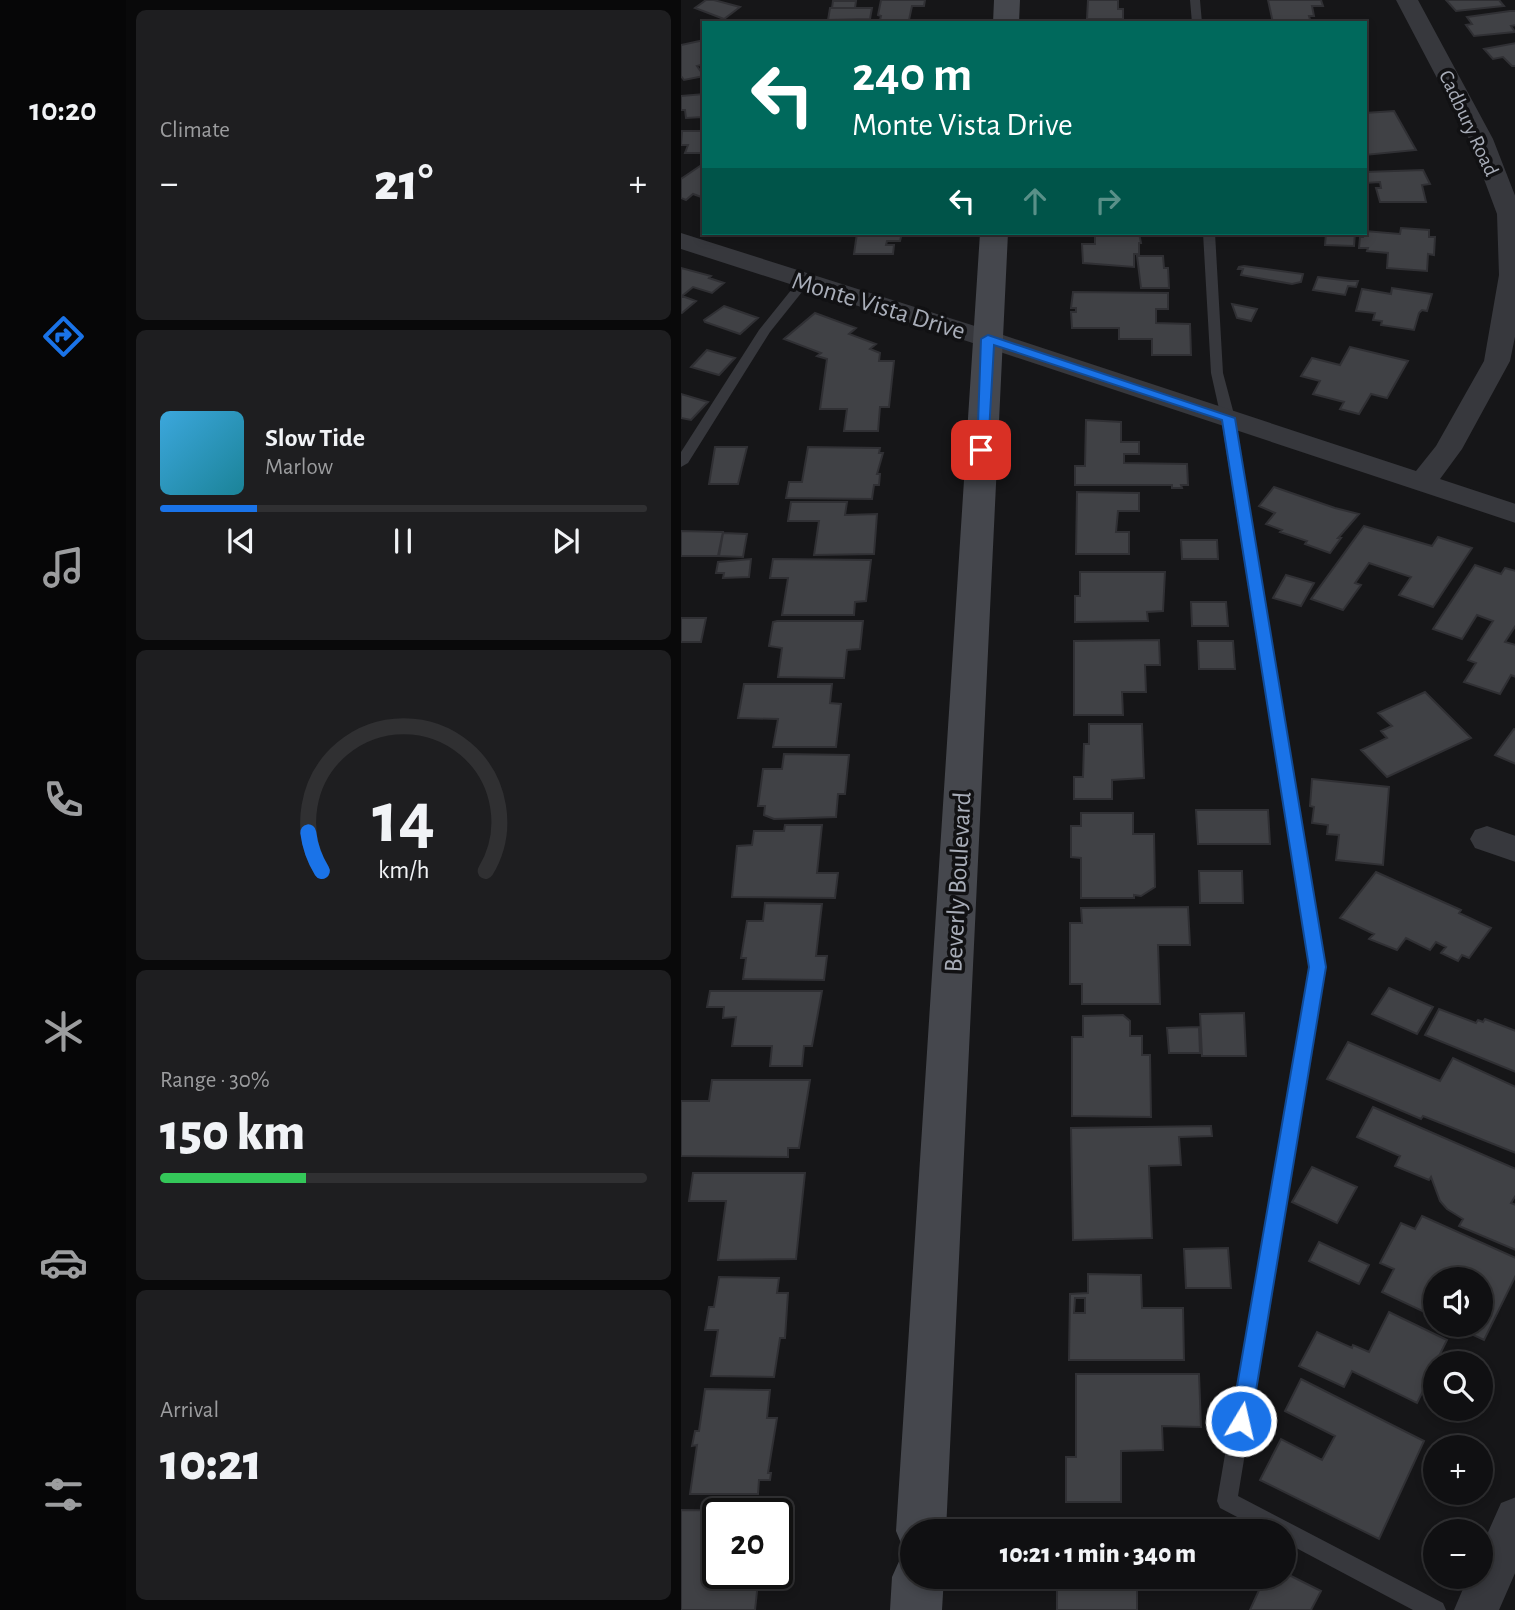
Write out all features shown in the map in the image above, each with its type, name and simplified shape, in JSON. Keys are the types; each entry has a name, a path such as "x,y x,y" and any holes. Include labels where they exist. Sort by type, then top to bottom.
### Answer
{"main road":[{"path":"1006,21 1007,0"},
{"name":"Beverly Boulevard","path":"922,1519 994,235"},
{"path":"916,1610 917,1589"}],"street":[{"name":"Cadbury Road","path":"1407,0 1481,139 1509,214 1512,275 1497,361 1448,449 1423,482"},
{"name":"Monte Vista Drive","path":"681,241 988,339 1515,514"},
{"path":"1484,1607 1515,1518"}],"lane":[{"path":"1195,0 1197,21"},
{"path":"1209,235 1218,373 1228,418 1317,967 1227,1501 1435,1610"},
{"path":"681,463 765,330 804,282"}],"building":[{"path":"706,0 740,7 724,19 695,8"},
{"path":"881,0 925,0 924,6 912,6 909,20 880,20 881,16 878,15"},
{"path":"1088,0 1118,0 1118,9 1123,9 1123,19 1087,19"},
{"path":"1268,0 1321,0 1323,6 1312,6 1314,16 1309,16 1310,21 1273,21"},
{"path":"1446,0 1499,0 1504,6 1456,11"},
{"path":"833,1 856,1 855,8 832,8"},
{"path":"830,8 872,8 870,19 828,20"},
{"path":"1516,11 1516,25 1511,26 1515,32 1474,36 1466,25 1472,24 1467,17"},
{"path":"702,40 702,65 697,66 702,76 684,80 681,76 681,45"},
{"path":"1516,43 1516,66 1512,66 1503,57 1493,59 1484,49"},
{"path":"702,94 702,117 686,118 685,110 681,110 681,96"},
{"path":"1394,111 1416,150 1367,155 1367,113"},
{"path":"682,131 702,131 702,153 685,153 688,145 681,145"},
{"path":"702,166 702,197 693,194 686,200 681,198 681,179"},
{"path":"1423,170 1430,184 1422,185 1426,202 1380,202 1376,188 1381,188 1380,182 1367,183 1367,172"},
{"path":"1401,228 1429,230 1429,237 1435,237 1434,255 1428,254 1427,271 1387,268 1388,253 1359,248 1360,237 1367,235 1367,231 1400,234"},
{"path":"857,235 902,235 900,241 887,241 886,245 894,245 893,254 854,254"},
{"path":"1095,235 1139,235 1141,243 1139,254 1134,254 1134,267 1083,263 1082,244 1095,244"},
{"path":"1326,235 1355,235 1354,246 1325,245"},
{"path":"1137,256 1163,256 1164,268 1168,268 1169,288 1141,288"},
{"path":"1244,266 1303,274 1301,282 1292,284 1241,275 1243,269 1238,269"},
{"path":"681,268 711,276 709,278 724,283 712,293 693,287 682,296 696,301 682,313"},
{"path":"1318,277 1358,281 1356,287 1348,286 1345,295 1313,290"},
{"path":"1392,288 1432,294 1427,311 1422,310 1419,313 1414,330 1381,325 1382,321 1373,320 1375,313 1356,311 1362,289 1391,294"},
{"path":"1073,292 1168,293 1168,309 1156,309 1156,323 1190,324 1191,355 1152,355 1152,339 1119,339 1119,328 1072,328 1071,312 1076,312 1076,308 1071,308"},
{"path":"1232,304 1257,309 1251,321 1237,318"},
{"path":"724,306 758,318 740,334 705,322 704,320"},
{"path":"815,313 856,328 849,334 876,344 870,349 880,353 879,361 894,361 889,407 880,407 878,431 844,431 847,409 820,409 827,359 817,356 821,353 784,339"},
{"path":"1350,347 1408,361 1387,398 1371,394 1359,414 1340,409 1344,402 1313,394 1320,381 1301,376 1312,358 1340,365"},
{"path":"707,350 735,358 719,375 691,367"},
{"path":"681,394 708,402 691,420 681,418"},
{"path":"1086,420 1121,422 1121,442 1139,442 1139,454 1124,454 1124,463 1187,464 1188,485 1172,488 1172,485 1075,485 1075,466 1085,466"},
{"path":"715,447 747,447 738,484 709,484"},
{"path":"808,447 880,448 879,453 883,453 877,474 880,474 879,485 874,485 872,499 786,498 789,482 802,482"},
{"path":"1274,487 1359,514 1338,538 1341,538 1330,553 1305,544 1307,541 1266,524 1275,513 1259,506"},
{"path":"1077,492 1139,493 1139,511 1118,511 1116,532 1129,532 1129,554 1076,554"},
{"path":"791,502 847,502 845,515 877,514 874,554 814,555 819,521 788,521"},
{"path":"1364,526 1432,546 1438,537 1472,548 1433,607 1399,595 1411,577 1369,563 1355,583 1361,585 1343,610 1311,599"},
{"path":"681,531 723,532 718,556 681,556"},
{"path":"723,533 747,534 743,557 719,556"},
{"path":"1181,540 1217,540 1218,559 1182,559"},
{"path":"751,559 749,577 723,578 724,573 716,573 718,562"},
{"path":"773,559 871,560 866,601 855,602 854,615 782,615 788,578 770,578"},
{"path":"1475,565 1501,574 1505,568 1516,571 1516,625 1505,642 1516,645 1516,677 1511,675 1500,694 1464,682 1476,663 1468,660 1493,621 1477,615 1462,639 1433,629"},
{"path":"1080,572 1165,572 1163,611 1147,612 1148,621 1075,622 1075,596 1080,596"},
{"path":"1286,575 1314,583 1301,606 1273,598"},
{"path":"1191,602 1226,602 1228,626 1192,626"},
{"path":"681,618 706,618 701,642 681,642"},
{"path":"863,621 860,649 847,650 844,678 778,677 782,648 769,646 773,622"},
{"path":"1159,640 1160,665 1145,665 1146,692 1122,692 1123,715 1074,715 1074,641"},
{"path":"1198,641 1233,641 1235,669 1199,669"},
{"path":"744,684 832,684 830,703 841,704 836,747 773,747 778,719 738,718"},
{"path":"1425,692 1471,738 1387,777 1361,750 1387,738 1381,731 1392,726 1378,713"},
{"path":"1089,724 1142,724 1144,778 1112,780 1112,799 1074,799 1074,777 1083,777 1084,744 1089,744"},
{"path":"1514,729 1516,730 1516,764 1495,755"},
{"path":"784,754 849,755 845,794 838,794 836,817 774,819 764,815 765,806 758,806 763,769 782,769"},
{"path":"1312,779 1389,787 1383,865 1336,860 1339,835 1327,834 1328,825 1312,823"},
{"path":"1196,810 1268,810 1270,844 1198,844"},
{"path":"1081,813 1133,813 1133,834 1154,834 1155,887 1141,896 1134,895 1134,898 1081,898 1081,858 1071,857 1071,826 1081,826"},
{"path":"785,825 822,825 817,873 838,873 835,898 732,897 737,846 752,845 754,831 784,831"},
{"path":"1199,871 1242,871 1243,903 1200,903"},
{"path":"1376,872 1461,910 1459,913 1491,928 1469,958 1462,955 1458,961 1441,953 1446,947 1436,942 1430,950 1406,938 1397,950 1369,939 1374,934 1340,918"},
{"path":"765,903 822,904 816,956 827,956 824,980 743,979 746,958 741,958 747,921 763,921"},
{"path":"1188,907 1190,945 1158,945 1160,1004 1082,1004 1082,984 1070,984 1070,923 1082,923 1081,908"},
{"path":"1389,988 1433,1007 1417,1034 1372,1014"},
{"path":"710,991 822,991 812,1046 804,1046 802,1066 770,1066 772,1046 732,1046 736,1017 723,1018 724,1007 707,1007"},
{"path":"1439,1009 1476,1023 1485,1019 1516,1031 1516,1072 1425,1035"},
{"path":"1244,1013 1246,1056 1202,1056 1200,1014"},
{"path":"1123,1015 1130,1021 1130,1036 1142,1036 1142,1055 1150,1055 1151,1117 1072,1116 1072,1037 1083,1037 1083,1016"},
{"path":"1199,1027 1200,1053 1169,1053 1167,1028"},
{"path":"1348,1042 1440,1081 1453,1058 1516,1087 1516,1153 1423,1116 1421,1119 1327,1079"},
{"path":"712,1080 810,1080 799,1148 788,1148 788,1157 681,1156 681,1101 709,1101"},
{"path":"1373,1107 1516,1169 1516,1195 1511,1203 1516,1205 1516,1250 1459,1226 1463,1219 1440,1201 1431,1177 1429,1180 1395,1166 1400,1156 1357,1137"},
{"path":"1211,1126 1212,1136 1179,1137 1181,1165 1149,1166 1152,1238 1073,1240 1071,1128"},
{"path":"1312,1167 1357,1187 1337,1223 1292,1202"},
{"path":"693,1173 805,1173 796,1259 718,1260 726,1201 689,1201"},
{"path":"1422,1216 1516,1258 1516,1275 1493,1322 1493,1267 1423,1267 1423,1311 1382,1292 1394,1269 1380,1263 1401,1223 1415,1229"},
{"path":"1319,1242 1369,1265 1359,1284 1309,1261"},
{"path":"1228,1248 1231,1288 1186,1288 1184,1249"},
{"path":"1088,1274 1141,1275 1142,1308 1183,1308 1184,1360 1069,1360 1070,1294 1088,1293","holes":["1075,1298 1085,1298 1085,1313 1074,1313"]},
{"path":"719,1277 779,1278 777,1293 788,1293 785,1338 780,1338 774,1377 711,1376 718,1330 705,1330 709,1307 714,1307"},
{"path":"1389,1312 1423,1328 1423,1337 1441,1337 1447,1340 1442,1351 1423,1351 1423,1391 1417,1403 1352,1371 1344,1387 1299,1366 1317,1332 1352,1348 1353,1345 1369,1352"},
{"path":"1076,1374 1199,1374 1201,1427 1162,1426 1163,1450 1121,1451 1121,1502 1066,1502 1066,1457 1076,1457"},
{"path":"1301,1379 1423,1440 1379,1539 1260,1480 1281,1439 1322,1460 1335,1436 1285,1411"},
{"path":"705,1389 770,1390 767,1418 777,1418 768,1473 771,1473 770,1480 759,1480 758,1494 690,1494 697,1445 692,1446 695,1431 699,1431"},
{"path":"681,1510 702,1510 702,1589 757,1589 755,1610 681,1610"},
{"path":"1296,1578 1321,1591 1311,1610 1250,1610 1260,1589 1296,1589"},
{"path":"1057,1589 1137,1589 1137,1610 1057,1610"}],"route":[{"path":"981,450 988,339 1228,418 1317,967 1241,1421"}]}
